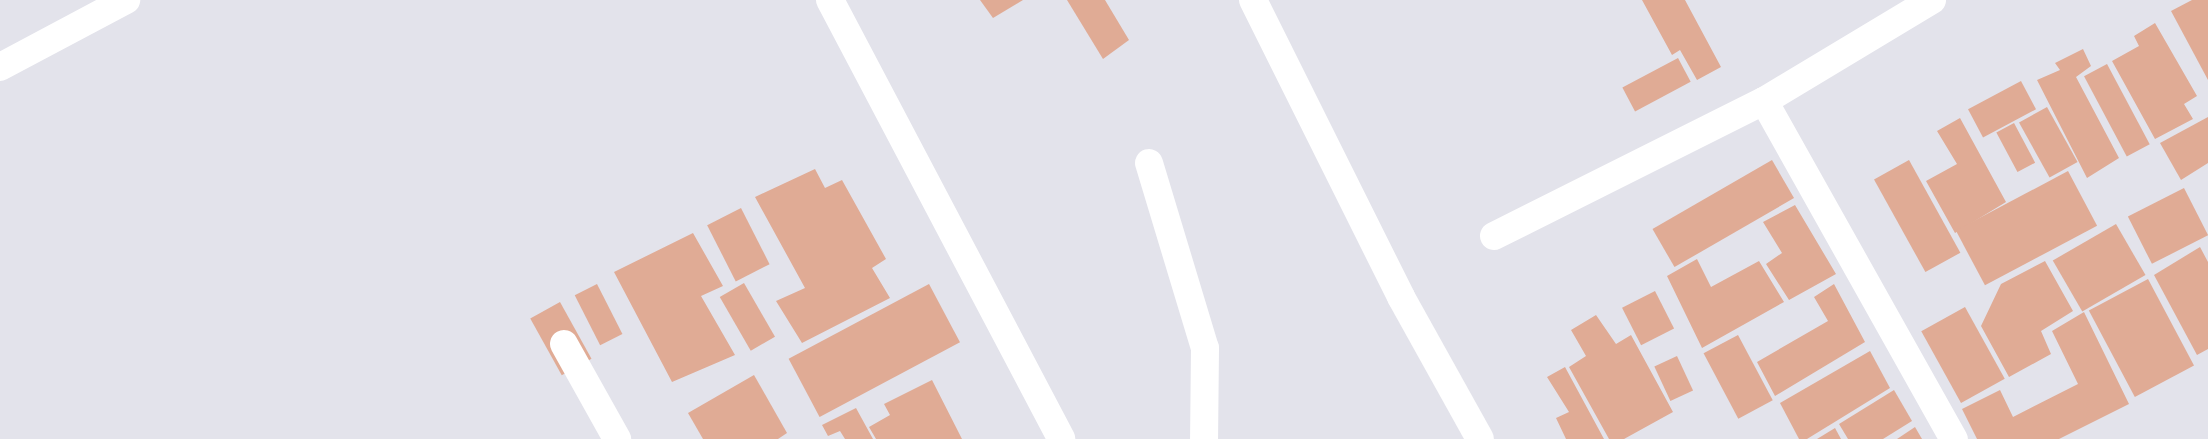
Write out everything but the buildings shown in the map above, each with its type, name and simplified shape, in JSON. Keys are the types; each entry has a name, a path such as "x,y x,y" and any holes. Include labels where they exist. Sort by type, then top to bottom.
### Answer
{"street":[{"path":"0,67 126,0"},
{"path":"830,0 1062,439"},
{"path":"1253,0 1401,298 1480,439"},
{"path":"1494,236 1764,101 1932,0"},
{"path":"1764,101 1954,439"},
{"path":"1149,163 1205,348 1204,439"},
{"path":"564,344 617,439"}]}
